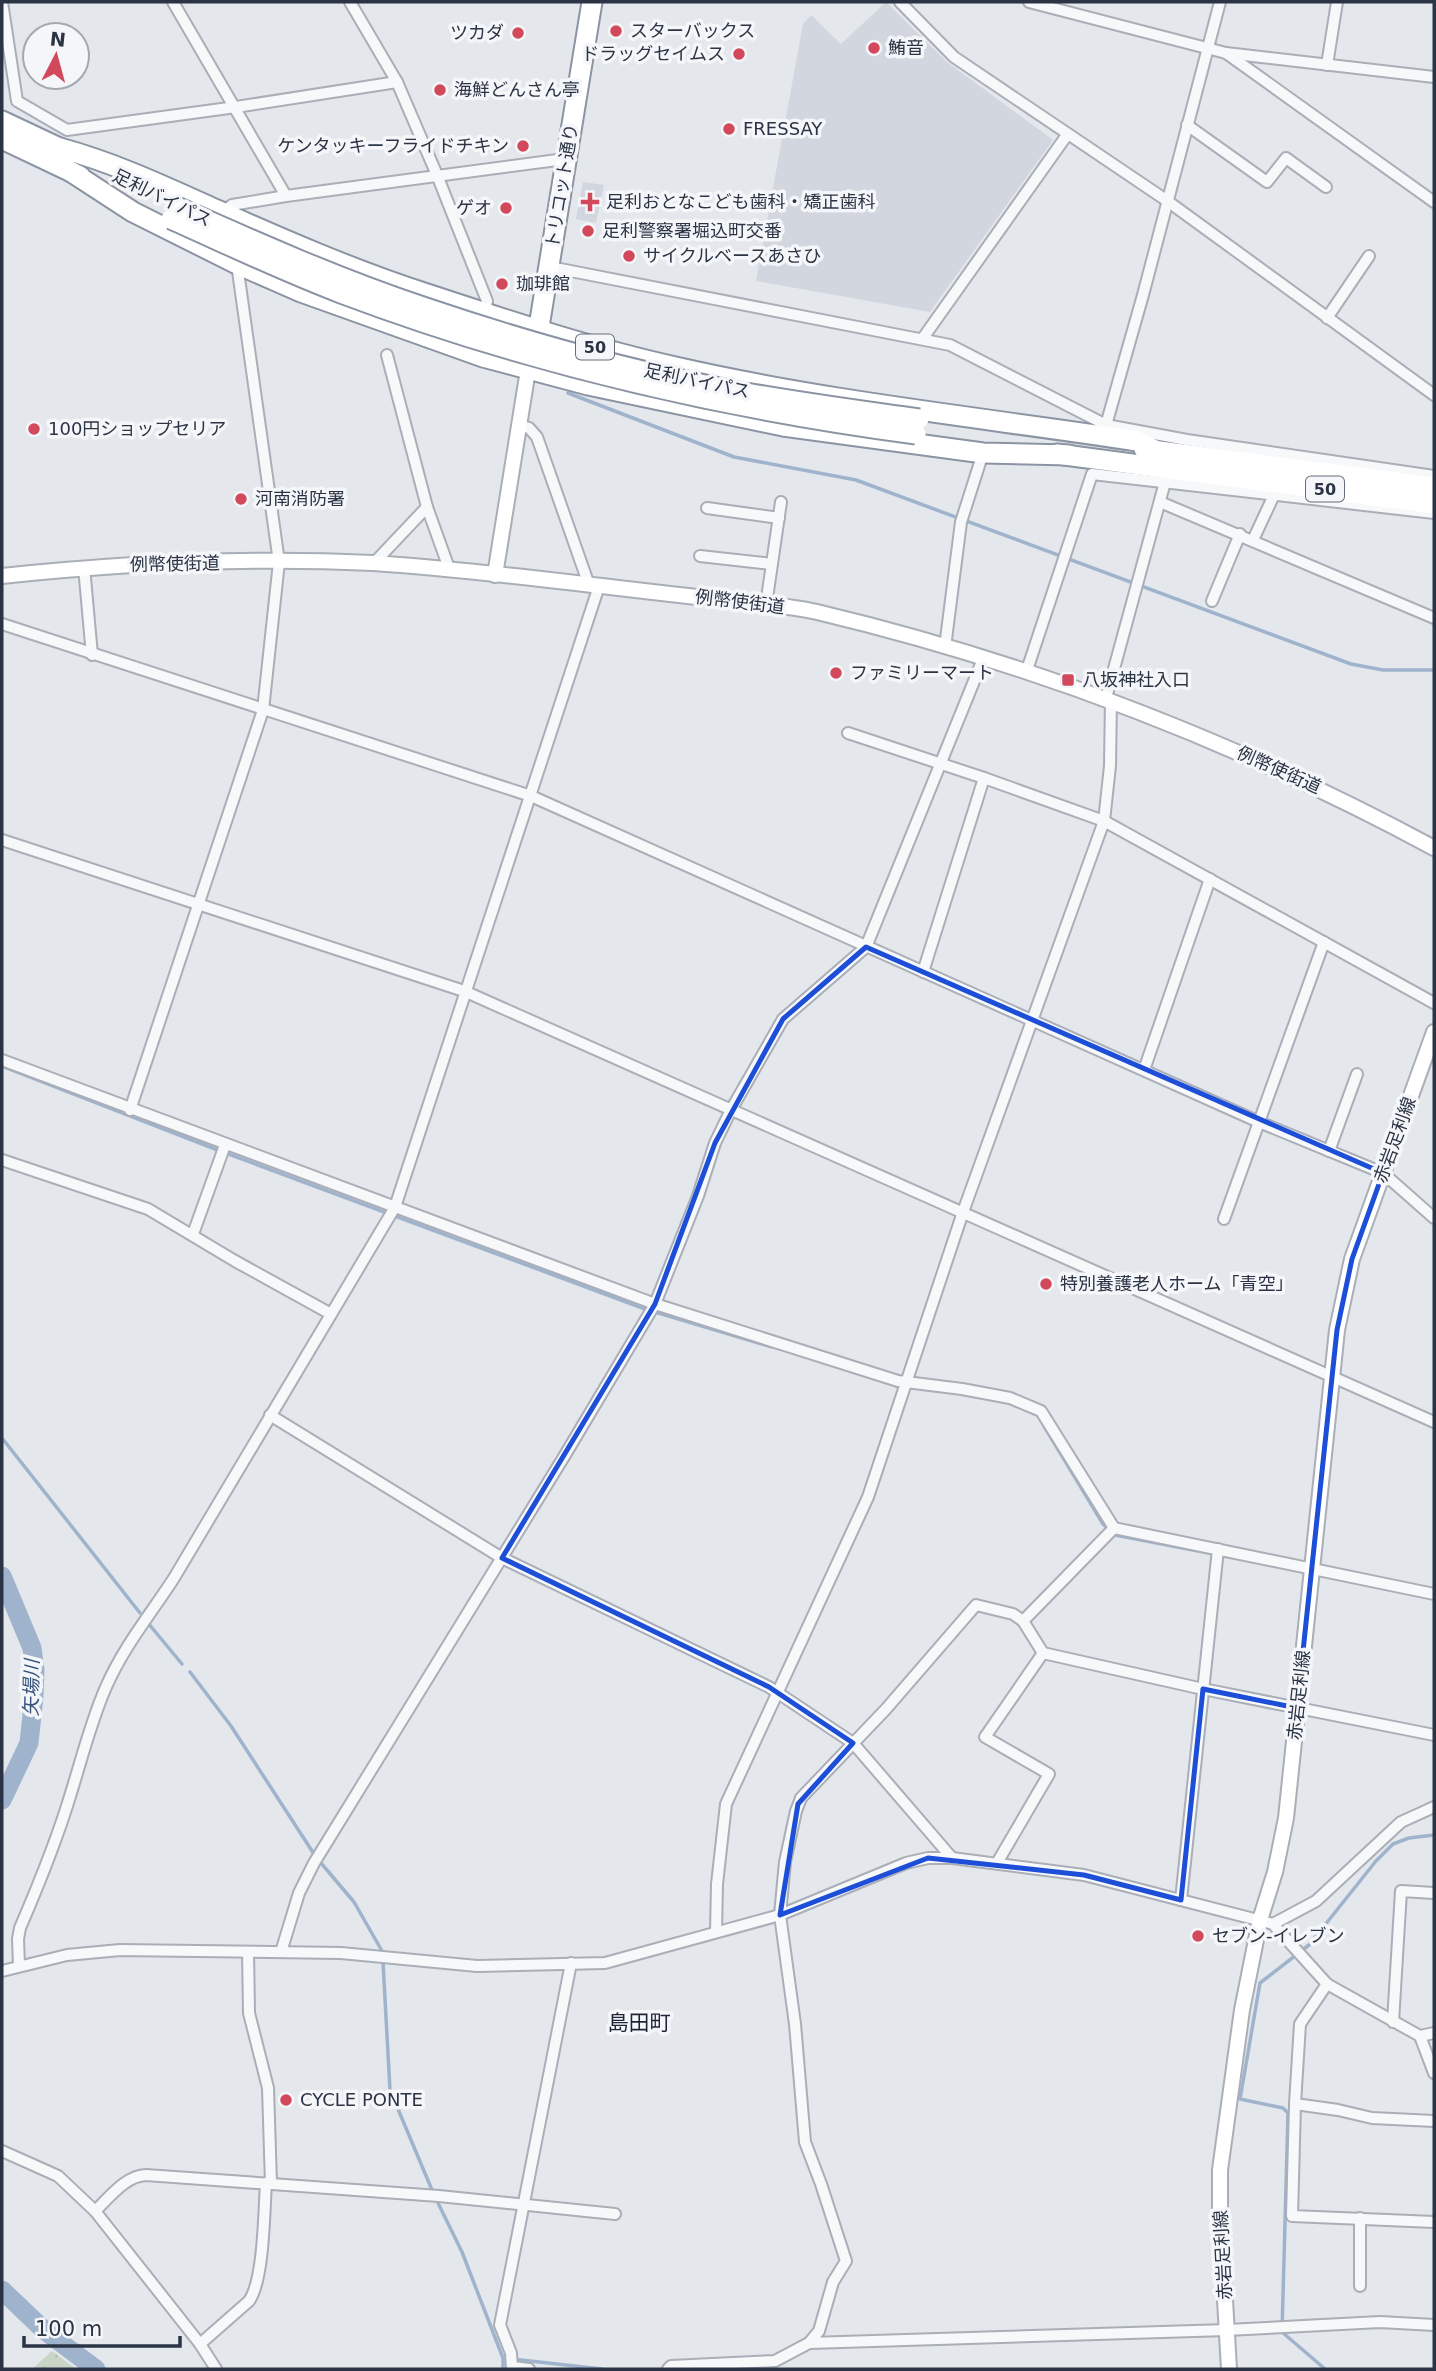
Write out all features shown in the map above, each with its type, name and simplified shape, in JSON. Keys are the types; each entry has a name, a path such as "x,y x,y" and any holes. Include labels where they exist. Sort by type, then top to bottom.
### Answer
{"highway":[{"name":"トリコット通り","path":"528,370 540,329 592,2"},
{"name":"足利バイパス","path":"2,121 60,148 174,213"},
{"name":"足利バイパス","path":"2,139 70,171 174,213 423,307 523,338 648,371 729,390 1069,455 1434,487"},
{"name":"50","path":"60,148 97,159 323,257 485,313 602,349 766,385 1137,441 1155,450"},
{"name":"50","path":"70,171 132,212 301,292 483,357 528,370 665,403 783,426 983,453 1069,455"},
{"name":"足利バイパス","path":"918,426 1155,450 1216,466 1434,504"}],"main road":[{"path":"495,575 528,370"},
{"name":"例幣使街道","path":"2,576 84,567 279,562 374,564 594,585 815,612 945,647 1109,699 1257,760 1335,796 1434,848"},
{"name":"赤岩足利線","path":"1228,2369 1220,2170 1242,2010 1266,1922 1286,1818 1339,1319 1349,1272 1434,1032"}],"street":[{"path":"2,2 17,102 67,130 397,82"},
{"path":"173,2 286,196"},
{"path":"350,2 397,82 487,301 485,313"},
{"path":"900,2 954,57 1166,200 1327,318 1433,391"},
{"path":"1106,425 1220,2"},
{"path":"1327,65 1337,2"},
{"path":"1035,3 1226,52 1434,77"},
{"path":"1226,52 1434,202"},
{"path":"1187,125 1267,182 1286,158 1326,187"},
{"path":"923,338 1067,135"},
{"path":"222,212 232,205 286,196 565,159"},
{"path":"1327,318 1369,256"},
{"path":"130,1110 263,710 279,562 237,264"},
{"path":"550,267 950,345 1106,425 1188,440 1434,476"},
{"path":"387,355 427,507 450,571"},
{"path":"19,1966 20,1928 47,1866 106,1686 137,1628 174,1578 395,1207 464,991 531,796 594,585 537,438 529,428 519,425"},
{"path":"945,647 961,522 983,453"},
{"path":"1026,673 1092,474 1434,513"},
{"path":"716,1932 717,1884 726,1804 867,1497 963,1212 1104,821 1111,766 1109,699 1165,482"},
{"path":"1253,540 1274,495"},
{"path":"766,605 781,502"},
{"path":"1160,502 1434,618"},
{"path":"374,564 427,507"},
{"path":"707,508 779,518"},
{"path":"1212,601 1240,534"},
{"path":"700,556 772,564"},
{"path":"84,567 92,655"},
{"path":"2,624 531,796 1033,1022 1259,1122 1383,1173 1434,1218"},
{"path":"281,1952 299,1893 314,1863 655,1304 698,1196 715,1143 783,1019 866,947 983,659"},
{"path":"848,733 1104,821 1135,841 1210,879 1434,1003"},
{"path":"923,972 984,778"},
{"path":"2,839 464,991 1434,1422"},
{"path":"1144,1070 1210,879"},
{"path":"1224,1219 1324,942"},
{"path":"2,1060 655,1304 905,1382 1010,1398 1041,1411 1114,1528 1434,1594"},
{"path":"1329,1151 1357,1074"},
{"path":"193,1234 225,1144"},
{"path":"2,1160 148,1209 234,1261 331,1314"},
{"path":"270,1415 502,1558 769,1686 853,1743 952,1858"},
{"path":"1023,1621 1114,1528"},
{"path":"1181,1900 1218,1549"},
{"path":"668,2369 671,2365 775,2361 808,2343 819,2331 833,2282 846,2260 805,2142 795,2024 780,1915 785,1862 801,1798 886,1709 976,1605 1013,1614 1023,1621 1043,1653 1203,1689 1434,1735"},
{"path":"997,1863 1049,1774 985,1737 1043,1653"},
{"path":"1266,1922 1316,1901 1401,1822 1434,1807"},
{"path":"2,1971 67,1955 120,1950 365,1955 477,1966 605,1963 780,1915 906,1863 928,1858 952,1858 1084,1875 1266,1922 1327,1984 1420,2036 1434,2033"},
{"path":"1393,2022 1401,1891 1434,1893"},
{"path":"200,2344 254,2295 269,2184 268,2088 249,2013 247,1952"},
{"path":"529,2369 513,2368 511,2353 500,2325 572,1964"},
{"path":"1327,1984 1300,2024 1292,2216 1434,2222"},
{"path":"1420,2036 1434,2073"},
{"path":"1295,2104 1372,2118 1434,2121"},
{"path":"3,2165 5,2153 58,2176 95,2211 200,2344 216,2369"},
{"path":"95,2211 127,2181 138,2175 439,2196 615,2214"},
{"path":"1360,2218 1360,2286"},
{"path":"808,2343 1227,2330 1380,2322 1434,2325"}],"highlighted area":[{"path":"866,947 1383,1173 1352,1259 1337,1330 1297,1708 1203,1689 1181,1900 1084,1875 928,1858 780,1915 798,1804 853,1743 769,1687 502,1558 655,1304 715,1143 783,1019"}],"shaded area":[{"path":"886,2 947,62 1053,140 930,312 756,281 803,24 811,15 841,44"},
{"name":"足利おとなこども歯科・矯正歯科","path":"583,182 604,185 596,223 576,219"}],"green space":[{"path":"52,2351 76,2369 32,2369"}],"waterway":[{"path":"568,393 734,457 856,480 1351,664 1383,670 1434,670"},
{"path":"2,1066 215,1149 645,1309 772,1347"},
{"path":"1044,1426 1103,1524 1115,1535 1240,1559"},
{"path":"2,1438 140,1613"},
{"name":"矢場川","path":"2,1576 32,1648 35,1670 29,1743 2,1800"},
{"path":"148,1623 182,1664"},
{"path":"190,1672 231,1726 314,1854"},
{"path":"1325,2369 1282,2332 1288,2113 1283,2108 1240,2099 1260,1983 1309,1945 1376,1861 1393,1844 1409,1838 1434,1835"},
{"path":"321,1863 354,1902 382,1951"},
{"path":"383,1962 390,2090 432,2190"},
{"path":"438,2203 462,2252 503,2358 503,2369"},
{"name":"矢場川","path":"2,2290 45,2331 96,2369"},
{"path":"512,2359 602,2369"}],"place":[{"name":"スターバックス","path":"616,31"},
{"name":"ツカダ","path":"518,33"},
{"name":"鮪音","path":"874,48"},
{"name":"ドラッグセイムス","path":"739,54"},
{"name":"海鮮どんさん亭","path":"440,90"},
{"name":"FRESSAY","path":"729,129"},
{"name":"ケンタッキーフライドチキン","path":"523,146"},
{"name":"足利おとなこども歯科・矯正歯科","path":"590,202"},
{"name":"ゲオ","path":"506,208"},
{"name":"足利警察署堀込町交番","path":"588,231"},
{"name":"サイクルベースあさひ","path":"629,256"},
{"name":"珈琲館","path":"502,284"},
{"name":"100円ショップセリア","path":"34,429"},
{"name":"河南消防署","path":"241,499"},
{"name":"ファミリーマート","path":"836,673"},
{"name":"八坂神社入口","path":"1068,680"},
{"name":"特別養護老人ホーム「青空」","path":"1046,1284"},
{"name":"セブン-イレブン","path":"1198,1936"},
{"name":"CYCLE PONTE","path":"286,2100"}],"district":[{"name":"島田町","path":"639,2023"}]}
